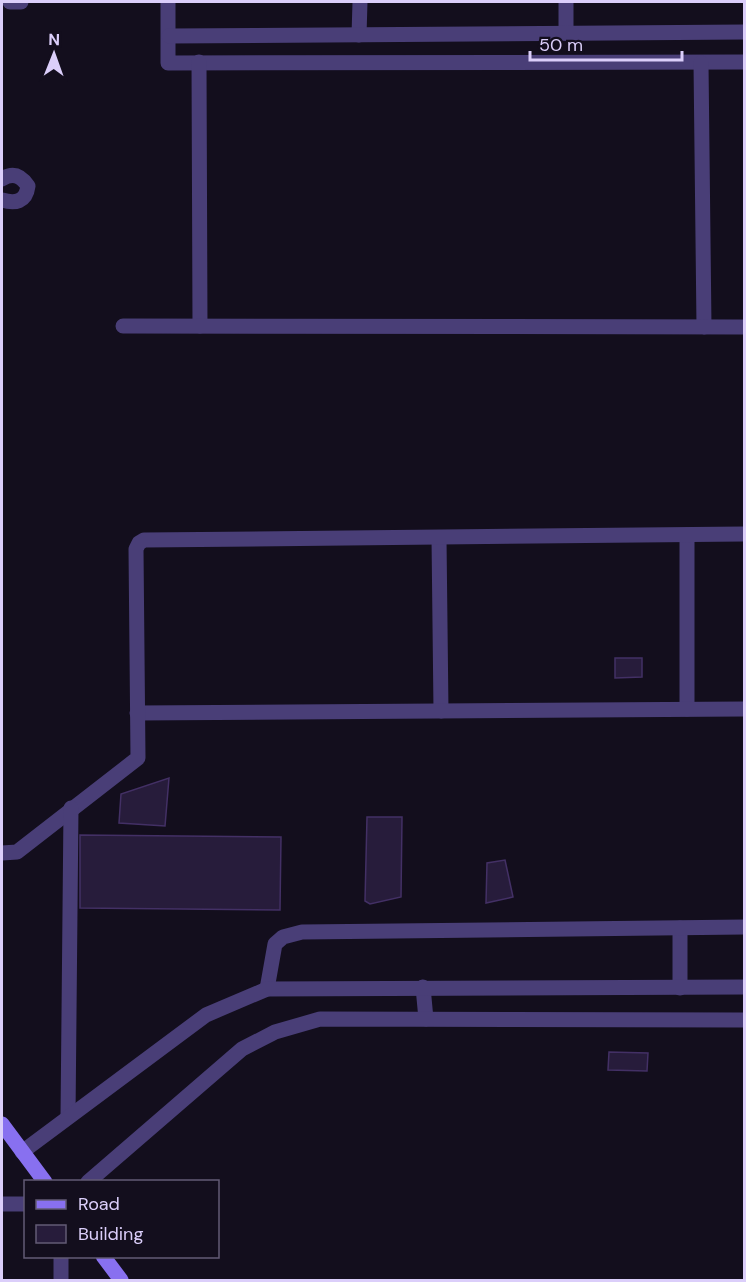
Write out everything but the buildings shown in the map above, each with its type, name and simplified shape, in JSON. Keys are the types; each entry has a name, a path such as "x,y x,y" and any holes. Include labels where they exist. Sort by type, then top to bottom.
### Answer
{"main road":[{"path":"2,1124 43,1180"},
{"path":"104,1258 121,1281"}],"street":[{"path":"10,2 21,2"},
{"path":"168,2 168,63 744,62"},
{"path":"359,35 360,2"},
{"path":"566,2 566,33"},
{"path":"169,36 744,32"},
{"path":"199,62 200,326"},
{"path":"701,63 704,327"},
{"path":"2,179 10,175 17,176 28,186 27,194 22,200 13,203 2,200"},
{"path":"123,326 744,327"},
{"path":"2,853 17,852 138,758 136,549 144,540 744,534"},
{"path":"687,535 687,709"},
{"path":"439,538 441,711"},
{"path":"137,713 744,709"},
{"path":"68,1117 71,808"},
{"path":"267,989 275,944 283,937 302,932 744,927"},
{"path":"680,928 680,988"},
{"path":"423,987 426,1018"},
{"path":"22,1152 206,1015 267,989 744,987"},
{"path":"90,1180 242,1049 275,1032 320,1019 744,1020"},
{"path":"2,1204 24,1204"},
{"path":"61,1258 61,1281"}]}
